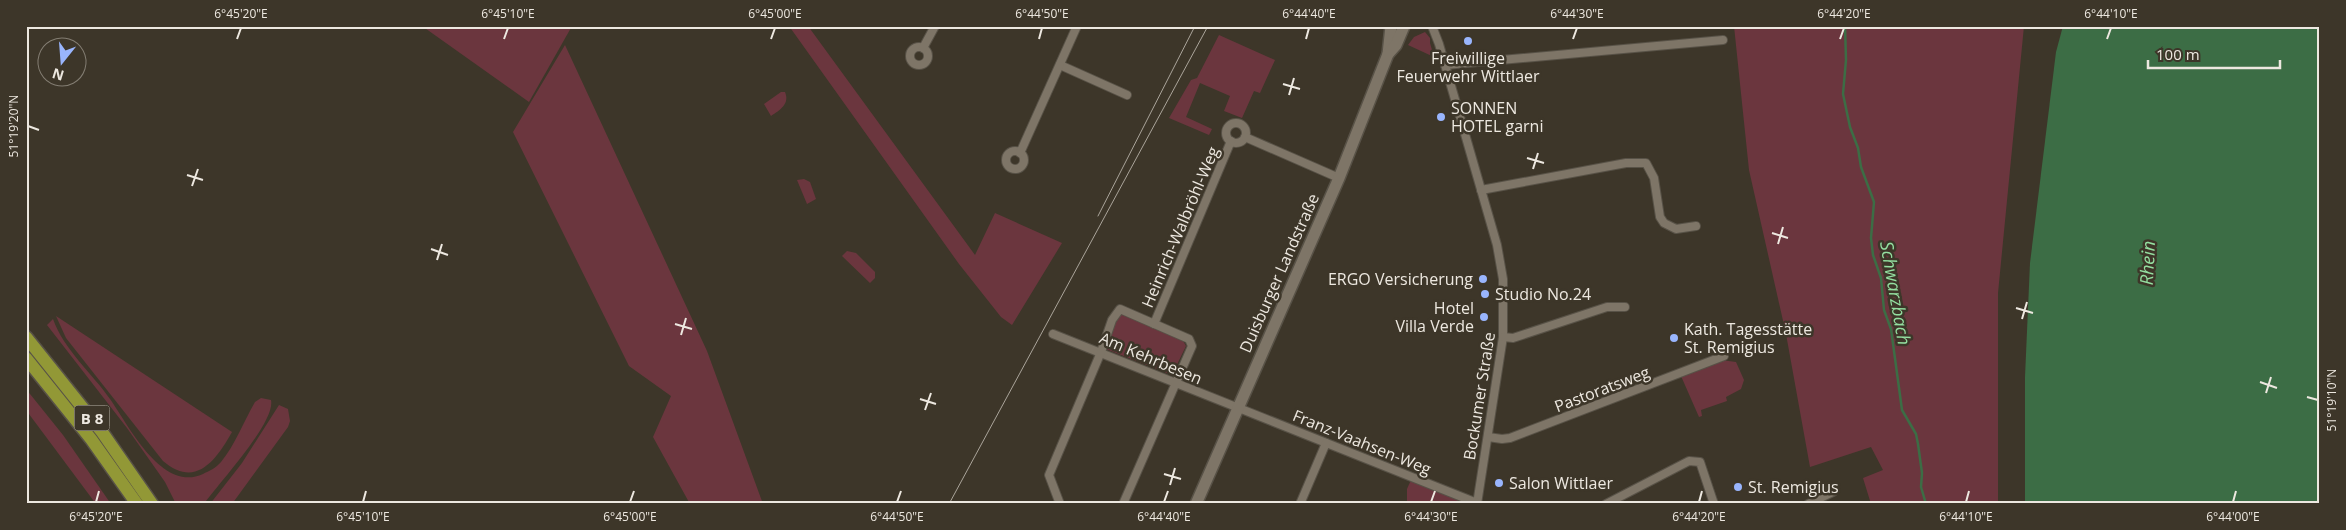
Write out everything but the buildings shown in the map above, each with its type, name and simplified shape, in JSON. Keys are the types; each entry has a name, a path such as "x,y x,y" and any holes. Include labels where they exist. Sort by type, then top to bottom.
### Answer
{"highway":[{"name":"B 8","path":"26,337 102,432 152,504"},
{"name":"B 8","path":"26,358 91,438 137,504"}],"main road":[{"name":"Duisburger Landstraße","path":"1196,504 1339,178 1388,54 1390,26"},
{"name":"Duisburger Landstraße","path":"1388,54 1396,45 1404,26"}],"street":[{"path":"923,48 935,26"},
{"path":"1020,152 1077,26"},
{"name":"Bockumer Straße","path":"1425,26 1433,29 1445,66 1497,245 1503,279 1503,337 1477,503"},
{"path":"1445,66 1723,40"},
{"path":"1060,64 1127,95"},
{"name":"Heinrich-Walbröhl-Weg","path":"1234,124 1244,127 1245,137 1241,142 1232,142 1227,133 1229,127 1234,124"},
{"name":"Heinrich-Walbröhl-Weg","path":"1245,137 1339,178"},
{"name":"Heinrich-Walbröhl-Weg","path":"1154,324 1232,142"},
{"path":"1481,190 1626,163 1646,163 1654,178 1660,217 1664,223 1676,229 1696,226"},
{"path":"1503,337 1513,338 1606,307 1625,307"},
{"name":"Heinrich-Walbröhl-Weg","path":"1101,352 1112,320 1120,309 1186,338 1192,343 1176,383"},
{"name":"Am Kehrbesen","path":"1053,334 1237,408"},
{"path":"1060,504 1049,475 1101,352"},
{"name":"Pastoratsweg","path":"1488,436 1502,439 1510,438 1724,356"},
{"path":"1123,504 1176,383"},
{"name":"Franz-Vaahsen-Weg","path":"1237,408 1477,503"},
{"path":"1300,504 1326,443"},
{"path":"1606,504 1689,461 1695,460 1700,462 1704,469 1714,504"},
{"path":"1808,504 1833,492"}],"shaded area":[{"path":"422,26 572,26 529,102"},
{"path":"789,26 808,26 975,255 995,213 1062,243 1012,325 1001,317 959,264"},
{"path":"1734,26 2024,26 1998,293 1998,504 1871,504 1863,478 1883,470 1871,447 1810,467 1786,334 1749,170"},
{"path":"1425,32 1430,38 1434,57 1408,45 1414,37"},
{"path":"1219,35 1275,60 1260,93 1254,91 1242,118 1224,111 1230,96 1200,83 1186,117 1212,129 1209,135 1169,118 1191,80 1197,78"},
{"path":"565,45 707,351 763,504 690,504 653,437 671,396 629,366 513,132"},
{"path":"781,92 785,92 785,103 781,109 771,116 764,104"},
{"path":"804,179 810,182 816,199 807,204 797,180"},
{"path":"847,251 856,253 875,272 875,278 870,283 842,256"},
{"path":"1120,314 1182,339 1186,346 1172,375 1106,349 1105,345"},
{"path":"56,316 232,432 212,461 204,468 195,472 185,472 175,469 163,461 66,338"},
{"path":"53,319 64,341 103,389 137,440 161,466 174,474 188,477 203,474 217,466 231,448 255,402 261,398 271,400 270,410 265,423 256,437 204,504 176,504 165,482 127,428 47,325"},
{"path":"1721,360 1736,362 1744,380 1741,389 1726,397 1727,401 1701,410 1702,416 1699,417 1681,376"},
{"path":"26,389 63,435 111,504 96,504 26,410"},
{"path":"279,405 288,409 290,421 288,427 232,504 210,504 242,463"},
{"path":"1411,480 1469,504 1407,504 1407,489"}],"water":[{"name":"Rhein","path":"2063,26 2320,26 2320,504 2025,504 2025,377 2030,263 2056,52"}],"waterway":[{"name":"Schwarzbach","path":"1845,26 1846,60 1843,94 1850,127 1858,148 1861,167 1874,202 1871,238 1873,255 1881,278 1884,310 1891,329 1902,410 1916,434 1922,473 1921,487 1926,504"}],"tram line":[{"path":"1098,216 1195,26"},
{"path":"949,504 1208,26"}],"place":[{"name":"Freiwillige Feuerwehr Wittlaer","path":"1468,41"},
{"name":"SONNEN HOTEL garni","path":"1441,117"},
{"name":"ERGO Versicherung","path":"1483,279"},
{"name":"Studio No.24","path":"1485,294"},
{"name":"Hotel Villa Verde","path":"1484,317"},
{"name":"Kath. Tagesstätte St. Remigius","path":"1674,338"},
{"name":"Salon Wittlaer","path":"1499,483"},
{"name":"St. Remigius","path":"1738,487"}]}
